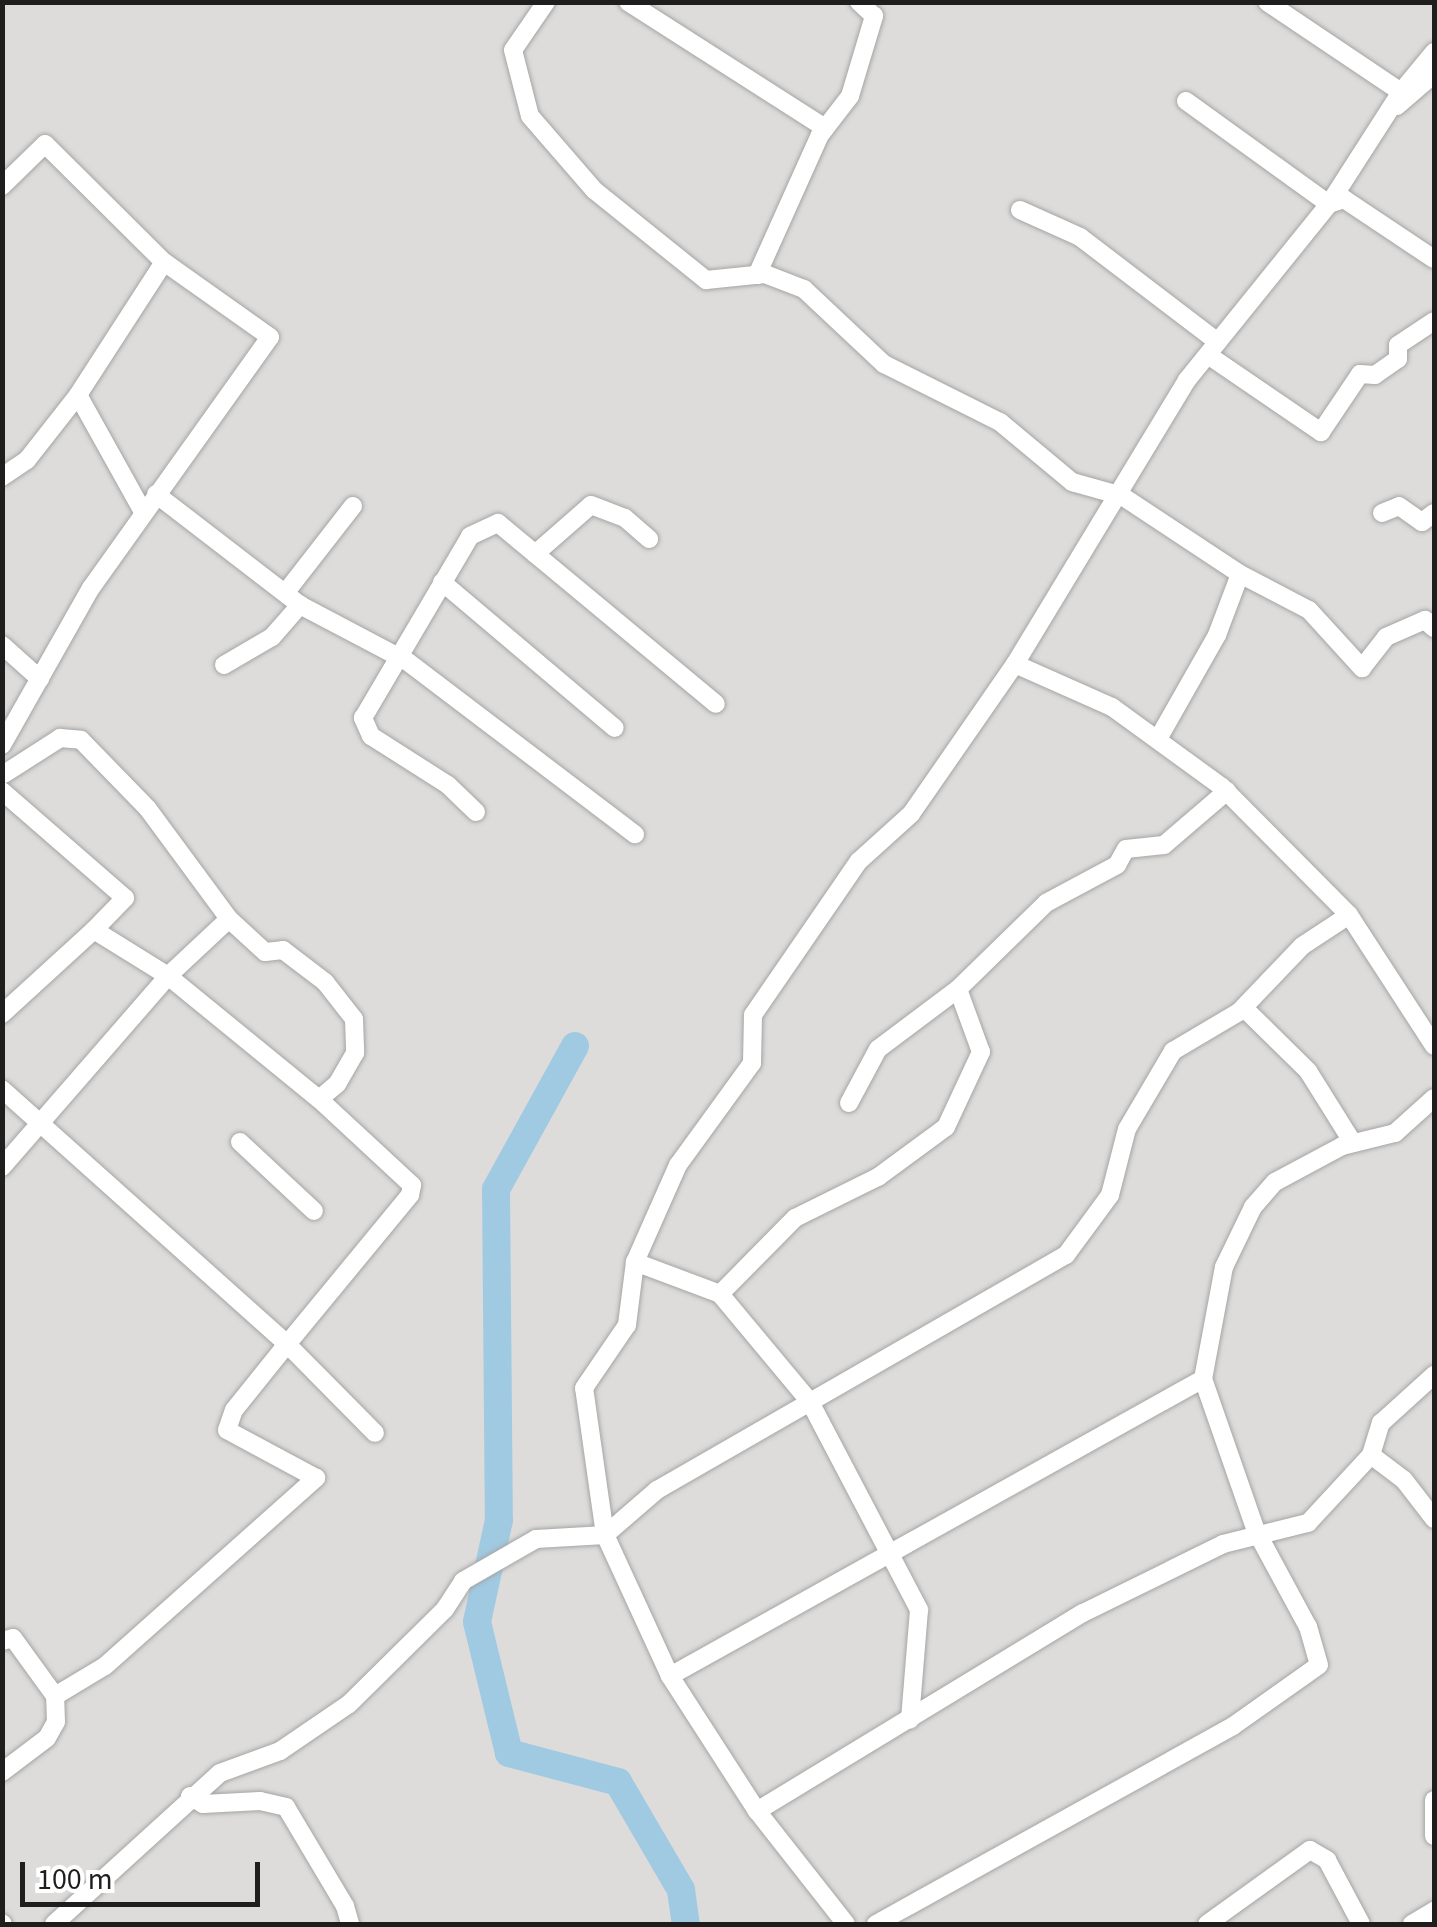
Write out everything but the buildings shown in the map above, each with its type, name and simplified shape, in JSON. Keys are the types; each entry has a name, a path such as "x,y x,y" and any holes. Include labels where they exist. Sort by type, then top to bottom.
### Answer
{"street":[{"path":"546,2 513,50 530,116 594,190 706,280 756,275 804,289 884,364 1000,422 1072,482 1122,496 1240,574 1309,610 1362,668 1386,636 1424,620 1434,628"},
{"path":"628,2 825,128"},
{"path":"756,275 825,128 850,96 874,16 859,2"},
{"path":"1267,2 1400,92"},
{"path":"846,1924 757,1810 670,1676 605,1535 584,1388 627,1326 635,1262 678,1165 752,1062 753,1014 859,861 911,814 1015,664 1213,348 1330,204 1400,92 1434,52"},
{"path":"1386,116 1434,74"},
{"path":"1186,101 1330,204"},
{"path":"2,186 45,144 164,262 270,337 143,512 2,745"},
{"path":"1330,204 1344,199 1434,258"},
{"path":"1020,210 1080,238 1321,432 1360,374 1375,374 1398,359 1398,344 1434,321"},
{"path":"2,477 27,460 78,395 164,262"},
{"path":"78,395 143,512"},
{"path":"156,494 293,598 399,656 634,834"},
{"path":"536,554 591,505 625,518 648,538"},
{"path":"224,665 272,637 353,506"},
{"path":"1382,512 1399,506 1422,522 1434,512"},
{"path":"476,812 448,785 372,736 363,718 470,536 498,523 716,704"},
{"path":"1158,739 1217,635 1240,574"},
{"path":"442,582 615,728"},
{"path":"2,646 40,679"},
{"path":"1015,664 1112,707 1226,791 1349,915 1434,1046"},
{"path":"2,1014 125,898 3,777 60,738 81,740 148,809 228,919 265,952 283,950 325,982 354,1019 355,1054 338,1084 318,1099"},
{"path":"849,1103 878,1048 958,989 1046,902 1117,865 1126,849 1164,845 1226,791"},
{"path":"54,1924 190,1796 220,1773 280,1751 349,1704 445,1609 463,1581 536,1539 605,1535 657,1490 1066,1255 1110,1195 1127,1130 1174,1051 1244,1008 1302,946 1349,915"},
{"path":"2,1167 168,976 228,919"},
{"path":"56,1696 105,1666 316,1478 227,1430 234,1410 412,1184 318,1099 168,976 94,930"},
{"path":"720,1294 795,1218 878,1177 946,1128 981,1052 958,989"},
{"path":"1244,1008 1308,1070 1352,1144"},
{"path":"2,1089 287,1344 374,1433"},
{"path":"876,1924 1234,1726 1318,1665 1308,1626 1256,1532 1202,1378 1224,1267 1253,1208 1274,1182 1352,1144 1396,1133 1434,1098"},
{"path":"240,1142 314,1211"},
{"path":"635,1262 720,1294 810,1402 887,1558 918,1610 910,1720"},
{"path":"757,1810 1083,1614 1256,1532 1290,1532 1308,1524 1371,1454 1380,1423 1434,1374"},
{"path":"670,1676 887,1558 1202,1378"},
{"path":"1371,1454 1404,1480 1434,1519"},
{"path":"2,1642 13,1638 56,1696 56,1722 47,1738 2,1772"},
{"path":"190,1796 202,1804 260,1800 286,1807 350,1924"},
{"path":"1434,1800 1434,1836"},
{"path":"1208,1924 1310,1850 1338,1875 1361,1924"},
{"path":"1412,1924 1434,1910"}],"shaded area":[{"path":"3,3 1434,3 1434,1924 3,1924"}],"waterway":[{"path":"575,1046 496,1189 499,1520 477,1622 509,1753 618,1782 681,1890 686,1924"}]}
